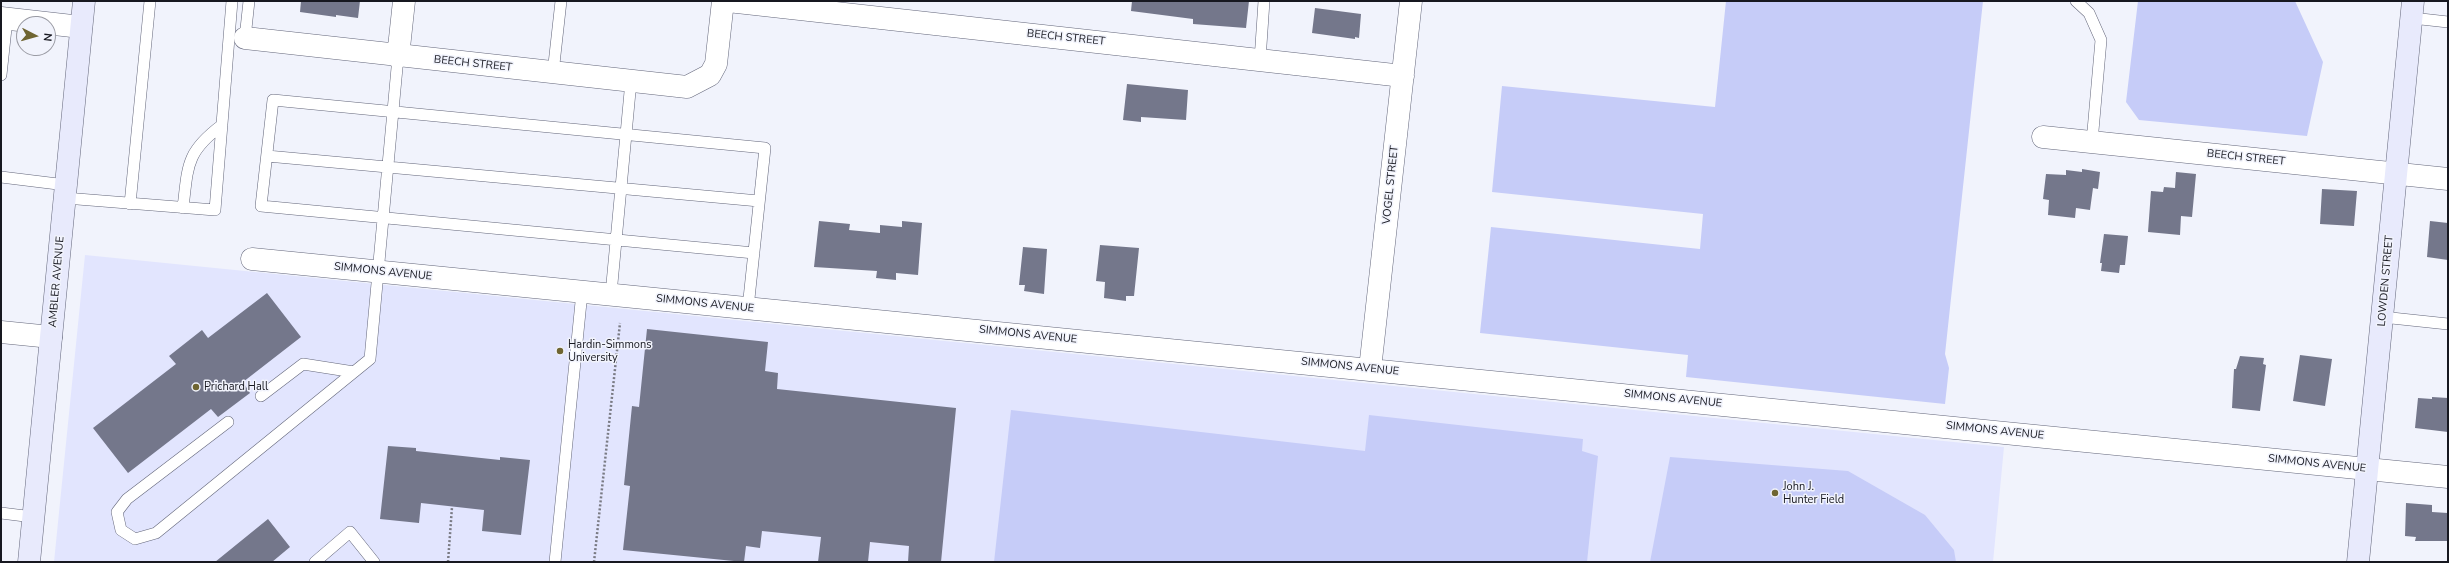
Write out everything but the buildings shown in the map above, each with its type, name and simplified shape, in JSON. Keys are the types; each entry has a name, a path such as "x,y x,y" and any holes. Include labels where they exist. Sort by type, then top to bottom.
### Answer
{"main road":[{"name":"AMBLER AVENUE","path":"29,562 84,1"},
{"name":"LOWDEN STREET","path":"2358,562 2369,469 2395,173 2413,9"}],"street":[{"path":"398,57 404,1"},
{"name":"BEECH STREET","path":"245,38 398,57 687,87 700,82 710,75 716,64 723,1"},
{"name":"BEECH STREET","path":"728,1 1403,76"},
{"name":"VOGEL STREET","path":"1370,369 1411,1"},
{"path":"4,18 81,27"},
{"name":"BEECH STREET","path":"2043,137 2448,179"},
{"name":"SIMMONS AVENUE","path":"252,259 2448,477"},
{"path":"1,332 52,337"}],"lane":[{"path":"130,204 150,1"},
{"path":"1,177 65,192 130,204 215,210 232,1"},
{"path":"245,38 249,1"},
{"path":"553,73 561,1"},
{"path":"1260,60 1264,1"},
{"path":"2076,1 2090,13 2101,40 2092,142"},
{"path":"2413,9 2448,22"},
{"path":"1,75 4,18"},
{"path":"228,422 127,499 117,512 121,530 135,539 156,533 370,359 398,57"},
{"path":"611,294 631,81"},
{"path":"748,308 754,253 759,201 765,148 273,100 262,206 754,253"},
{"path":"183,208 191,157 206,137 222,125"},
{"path":"267,156 759,201"},
{"path":"555,562 582,292"},
{"path":"2382,317 2448,324"},
{"path":"261,396 303,364 354,372"},
{"path":"1,513 33,517"},
{"path":"314,562 350,532 374,562"}],"path":[{"path":"594,562 620,323"},
{"path":"448,562 452,507"}],"shaded area":[{"path":"1726,1 1983,1 1945,354 1949,368 1945,404 1686,377 1688,355 1480,333 1491,227 1700,249 1703,214 1492,192 1502,86 1715,107"},
{"path":"2138,1 2295,1 2323,62 2307,136 2139,120 2126,102"},
{"name":"Hardin-Simmons University","path":"85,255 2004,447 1993,562 54,562"},
{"path":"1011,410 1365,451 1369,415 1583,439 1582,451 1598,456 1587,562 994,562"},
{"name":"John J. Hunter Field","path":"1670,457 1848,471 1925,515 1954,550 1956,562 1650,562"}],"place":[{"name":"Hardin-Simmons University","path":"560,351"},
{"name":"Prichard Hall","path":"196,387"},
{"name":"John J. Hunter Field","path":"1775,493"}]}
